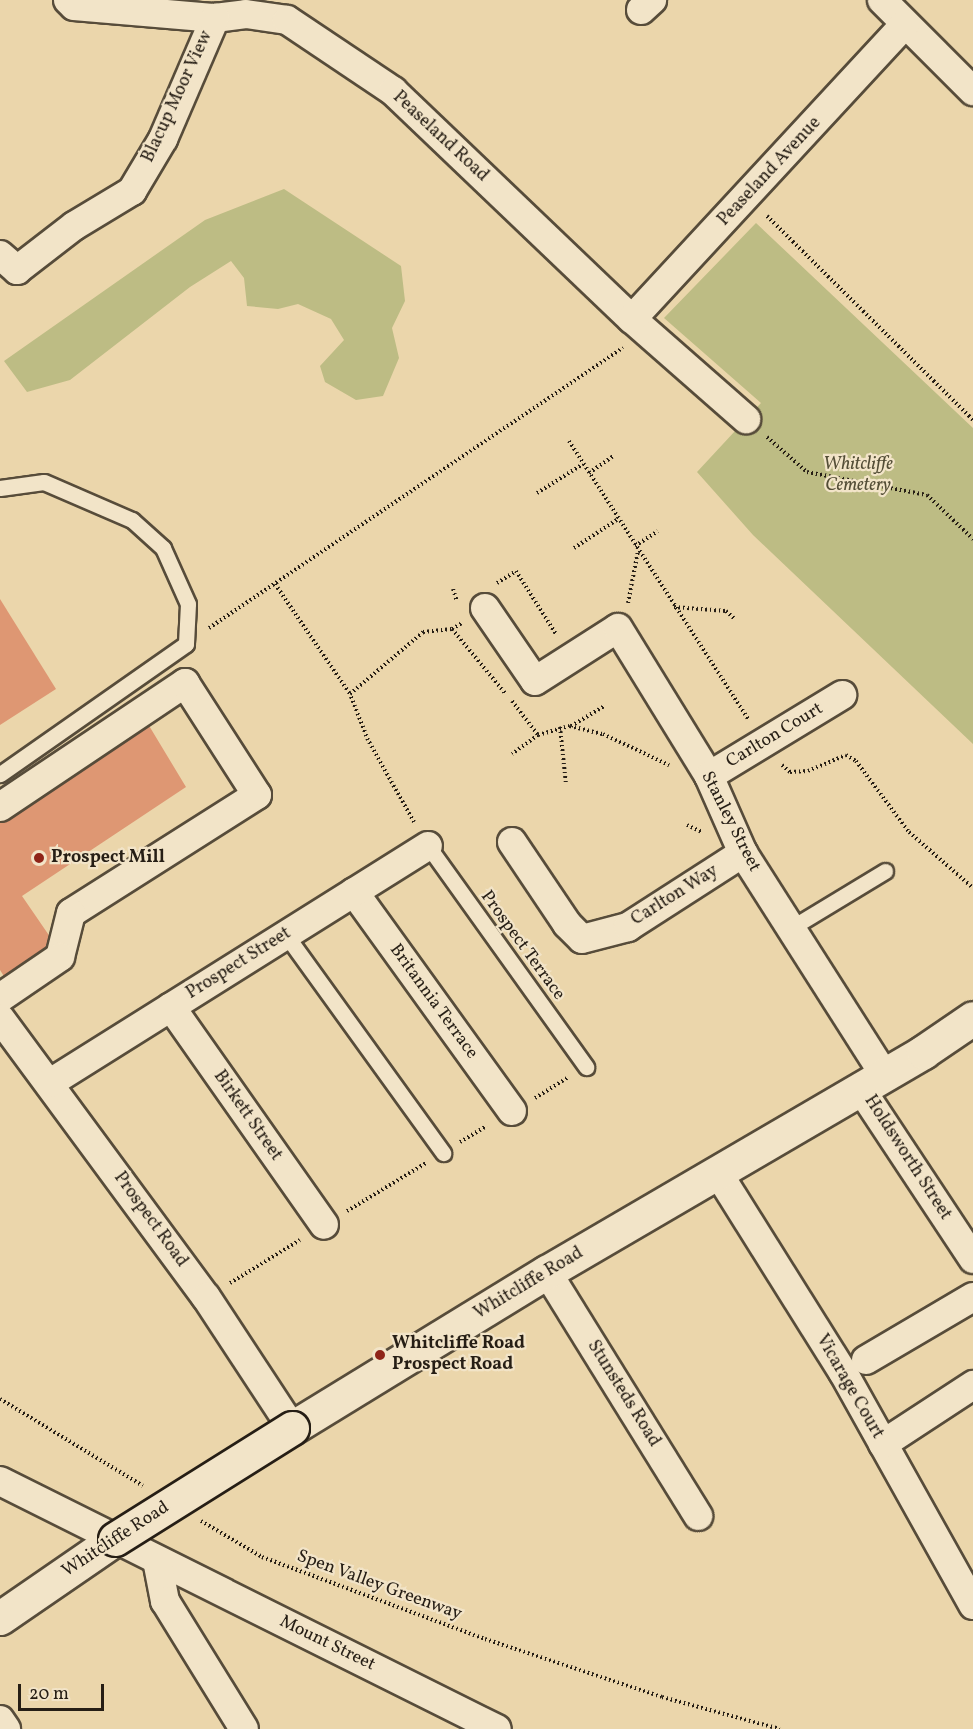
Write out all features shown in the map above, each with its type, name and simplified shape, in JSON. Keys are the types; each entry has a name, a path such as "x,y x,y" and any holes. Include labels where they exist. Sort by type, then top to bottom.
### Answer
{"main road":[{"name":"Whitcliffe Road","path":"0,1618 115,1539 292,1428 547,1272 718,1173 973,1018"}],"street":[{"name":"Peaseland Road","path":"68,0 74,6 215,18 293,10 393,91 640,325 746,419"},
{"path":"882,0 973,91"},
{"name":"Blacup Moor View","path":"0,255 17,270 74,226 132,191 163,139 215,18"},
{"name":"Peaseland Avenue","path":"640,325 748,196 905,24"},
{"path":"486,599 535,681 572,657"},
{"name":"Stanley Street","path":"572,657 618,628 709,776 743,853 791,928 872,1081"},
{"path":"0,807 185,683 257,795 71,913 60,957 0,998"},
{"name":"Carlton Court","path":"709,776 842,695"},
{"name":"Carlton Way","path":"512,842 567,924 582,939 628,927 743,853"},
{"name":"Prospect Street","path":"50,1083 428,846"},
{"name":"Britannia Terrace","path":"354,892 512,1111"},
{"name":"Birkett Street","path":"171,1007 324,1225"},
{"name":"Prospect Road","path":"0,1018 206,1297 292,1428"},
{"name":"Holdsworth Street","path":"872,1081 973,1258"},
{"name":"Vicarage Court","path":"718,1173 883,1444 973,1605"},
{"name":"Stunsteds Road","path":"547,1272 698,1515"},
{"path":"866,1360 973,1297"},
{"path":"883,1444 973,1385"},
{"name":"Mount Street","path":"0,1482 497,1729"},
{"path":"157,1560 165,1601 244,1729"},
{"path":"0,1720 6,1729"}],"lane":[{"path":"0,488 44,482 132,520 163,548 188,604 186,644 0,774"},
{"name":"Prospect Terrace","path":"428,846 586,1067"},
{"path":"791,928 885,871"},
{"path":"286,935 443,1153"}],"path":[{"path":"748,196 973,420"},
{"path":"186,644 640,325"},
{"path":"746,419 807,472 927,495 973,539"},
{"path":"569,441 674,607 764,743 790,772 808,771 846,755 856,760 909,832 973,888"},
{"path":"589,473 613,456"},
{"path":"537,493 583,464"},
{"path":"574,548 618,519"},
{"path":"630,597 637,548 658,531"},
{"path":"350,694 423,632 452,629 516,571 572,657"},
{"path":"274,584 350,694 368,740 428,846"},
{"path":"674,607 726,611 736,620"},
{"path":"452,629 538,735"},
{"path":"570,726 604,706"},
{"path":"512,754 538,735 570,726 603,734 679,770"},
{"path":"560,727 566,784"},
{"path":"687,825 705,833"},
{"path":"206,1297 586,1067"},
{"path":"0,1399 149,1490"},
{"name":"Spen Valley Greenway","path":"190,1515 262,1557 463,1631 662,1697 780,1729"}],"green space":[{"path":"284,189 401,266 405,301 392,328 399,358 383,396 356,400 325,382 320,366 344,340 331,319 298,304 278,309 247,306 244,278 231,261 190,287 70,380 27,392 4,361 205,220"},
{"name":"Whitcliffe Cemetery","path":"756,223 973,428 973,744 753,535 697,472 761,403 664,318"}],"building":[{"path":"0,599 56,689 0,725"},
{"name":"Prospect Mill","path":"148,724 186,787 22,896 57,947 7,981 0,970 0,820"}],"place":[{"name":"Prospect Mill","path":"39,858"},
{"name":"Whitcliffe Road Prospect Road","path":"380,1355"}]}
